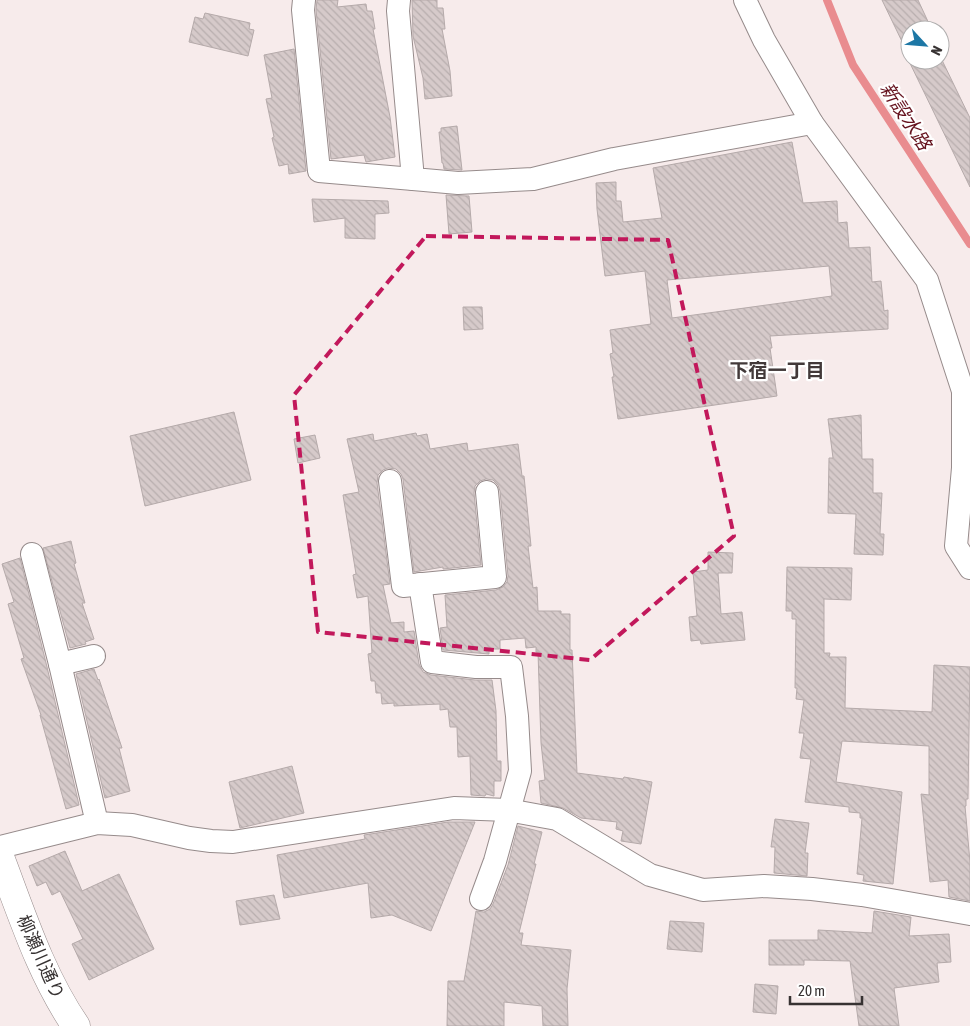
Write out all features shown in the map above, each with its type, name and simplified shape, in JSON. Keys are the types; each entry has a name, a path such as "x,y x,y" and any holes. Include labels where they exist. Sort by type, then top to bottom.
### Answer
{"street":[{"path":"304,0 303,10 319,171 458,182 533,179 614,159 812,123"},
{"path":"399,0 398,11 413,179"},
{"path":"745,0 764,40 812,123 927,280 963,390 963,468 956,546 970,568"},
{"path":"390,481 403,586 495,576 487,492"},
{"path":"32,554 97,823"},
{"path":"420,584 432,662 511,667 518,716 520,770 495,862 481,899"},
{"path":"60,664 94,656"},
{"path":"0,847 97,823 132,825 189,838 233,842 454,808 508,810 557,819 650,875 703,890 764,886 812,889 862,895 970,914"},
{"name":"柳瀬川通り","path":"0,857 56,996 76,1026"}],"highlighted area":[{"path":"426,236 668,240 734,536 590,660 318,632 294,395"}],"building":[{"path":"317,0 338,0 337,7 366,4 367,11 372,11 375,29 373,29 390,117 395,157 366,162 364,155 331,159 316,10"},
{"path":"412,0 437,0 437,8 443,8 445,29 442,29 450,71 452,96 425,99 423,78 413,36"},
{"path":"882,0 918,0 927,20 900,20 900,37"},
{"path":"205,13 250,23 249,29 254,30 248,56 189,42 195,17 203,19"},
{"path":"294,49 306,171 289,174 288,164 279,166 272,138 274,137 266,99 272,98 264,55"},
{"path":"913,70 947,70 970,118 970,187"},
{"path":"457,126 462,170 444,169 439,132 441,132 441,128"},
{"path":"792,142 803,203 837,201 838,223 847,222 849,248 870,247 872,282 881,281 884,311 888,310 888,329 770,336 777,396 618,419 612,377 614,377 610,354 613,353 610,330 651,324 645,271 605,276 597,209 596,183 616,182 616,201 621,201 623,222 662,218 653,168","holes":["829,266 832,296 672,318 667,280"]},
{"path":"446,195 469,196 472,232 449,234"},
{"path":"312,199 388,201 389,213 375,214 375,239 345,238 345,218 314,222"},
{"path":"463,307 482,307 483,329 464,330"},
{"path":"234,412 251,480 145,506 130,436"},
{"path":"861,415 862,459 873,459 873,493 882,493 880,534 884,534 883,555 854,554 856,514 828,513 829,458 833,458 828,419"},
{"path":"416,433 417,436 427,434 430,449 467,443 468,451 518,444 522,476 524,476 531,546 528,546 533,588 537,587 538,611 561,611 561,614 570,614 570,650 572,650 577,773 623,779 624,777 652,782 641,844 621,841 623,831 616,829 617,822 581,818 563,808 541,803 539,781 545,780 541,743 538,652 536,652 536,647 526,648 525,638 500,640 500,649 489,649 489,654 443,650 440,628 447,627 445,595 496,590 503,587 507,582 500,491 498,485 493,480 486,479 480,481 475,486 474,493 481,565 443,569 443,567 414,572 401,474 396,469 388,468 378,475 377,483 390,584 383,585 391,623 404,622 404,632 414,631 419,664 423,672 431,675 492,680 496,711 497,761 501,761 501,781 494,781 494,796 486,794 485,796 471,795 470,756 458,757 457,727 450,727 448,709 440,710 440,704 394,706 394,703 382,704 381,693 376,693 375,681 371,681 368,654 372,653 368,596 357,598 353,575 356,574 343,495 359,492 347,439 373,434 374,441"},
{"path":"315,435 320,458 298,463 294,439"},
{"path":"71,541 76,563 74,564 85,603 82,603 94,639 85,642 86,644 70,648 43,548"},
{"path":"708,552 733,553 732,573 718,573 721,614 742,612 745,640 701,644 700,640 691,641 689,617 697,616 693,572 708,570"},
{"path":"20,558 79,805 66,809 41,715 21,659 24,658 8,604 14,602 2,564"},
{"path":"787,567 852,568 851,600 824,599 824,653 830,653 829,657 846,657 845,708 932,712 934,665 970,667 968,799 966,799 965,806 970,862 970,901 949,897 948,880 930,882 921,794 929,795 929,746 842,741 836,782 902,792 893,884 863,881 864,875 857,874 862,818 860,818 860,813 849,812 849,807 805,802 811,759 800,758 804,733 799,733 804,700 796,699 796,619 792,619 792,611 786,611"},
{"path":"94,669 122,748 119,748 130,791 105,798 76,674"},
{"path":"292,766 304,813 240,828 229,782"},
{"path":"775,819 809,823 805,853 808,853 807,876 774,873 775,847 771,847"},
{"path":"448,822 475,822 431,931 392,915 371,918 368,883 284,898 277,855 365,839 364,835"},
{"path":"518,826 542,832 519,933 523,933 521,945 571,950 567,989 568,1026 543,1026 542,1006 504,1002 504,1026 447,1026 448,981 464,981 476,911 484,912 490,909 493,904 508,865"},
{"path":"65,851 82,891 119,874 154,949 89,980 72,944 83,939 60,891 52,895 46,882 37,886 29,866"},
{"path":"274,895 280,919 240,925 236,901"},
{"path":"874,911 911,917 909,936 949,934 951,962 937,963 939,982 894,988 899,1026 859,1026 850,961 804,960 804,965 769,965 769,940 818,940 818,930 872,933"},
{"path":"670,921 704,923 702,952 667,949"},
{"path":"755,984 778,986 776,1014 753,1012"}],"waterway":[{"name":"新設水路","path":"827,0 853,65 970,244"}],"district":[{"name":"下宿一丁目","path":"777,370"}]}
